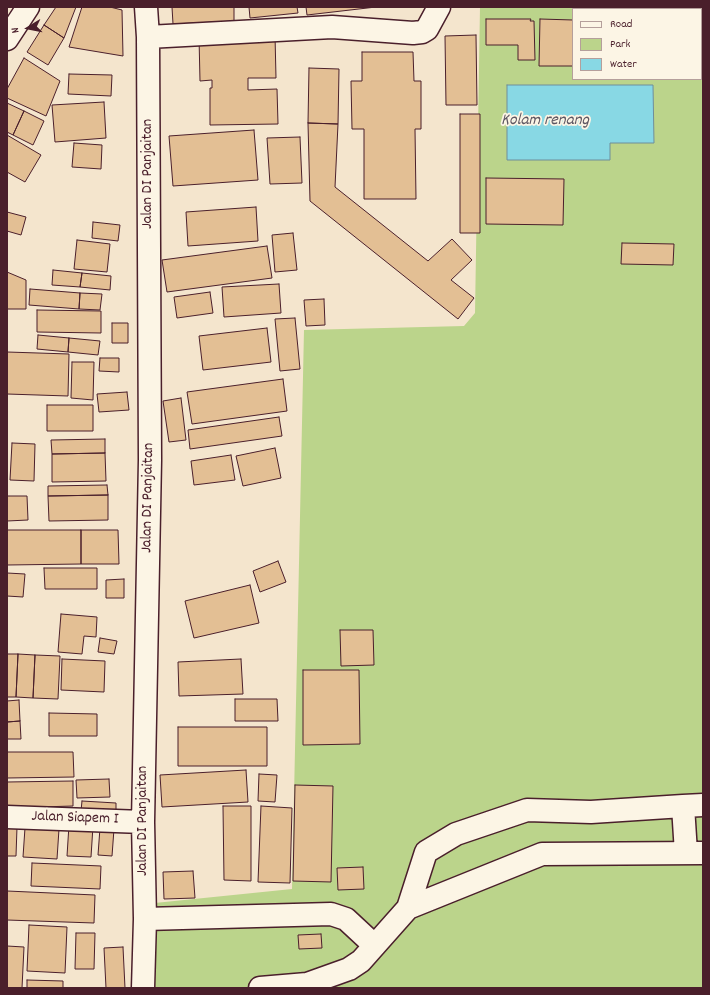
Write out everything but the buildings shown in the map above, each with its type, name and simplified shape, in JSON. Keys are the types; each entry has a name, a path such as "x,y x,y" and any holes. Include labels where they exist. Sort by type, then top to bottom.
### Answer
{"street":[{"path":"7,39 28,7"},
{"name":"Jalan DI Panjaitan","path":"143,988 145,919 143,822 150,460 148,37 146,7"},
{"path":"148,37 332,27 413,33 422,32 427,29 439,7"},
{"path":"260,988 307,984 350,978 374,945 408,908 426,852 456,834 527,810 591,812 693,805 694,853 542,854 408,908"},
{"name":"Jalan Siapem I","path":"7,817 143,822"},
{"path":"145,919 331,914 346,920 374,945"}],"green space":[{"path":"480,7 703,7 703,988 145,988 145,904 292,889 304,330 464,326 475,313"}],"water":[{"name":"Kolam renang","path":"507,85 653,85 654,143 610,143 610,160 507,160"}]}
